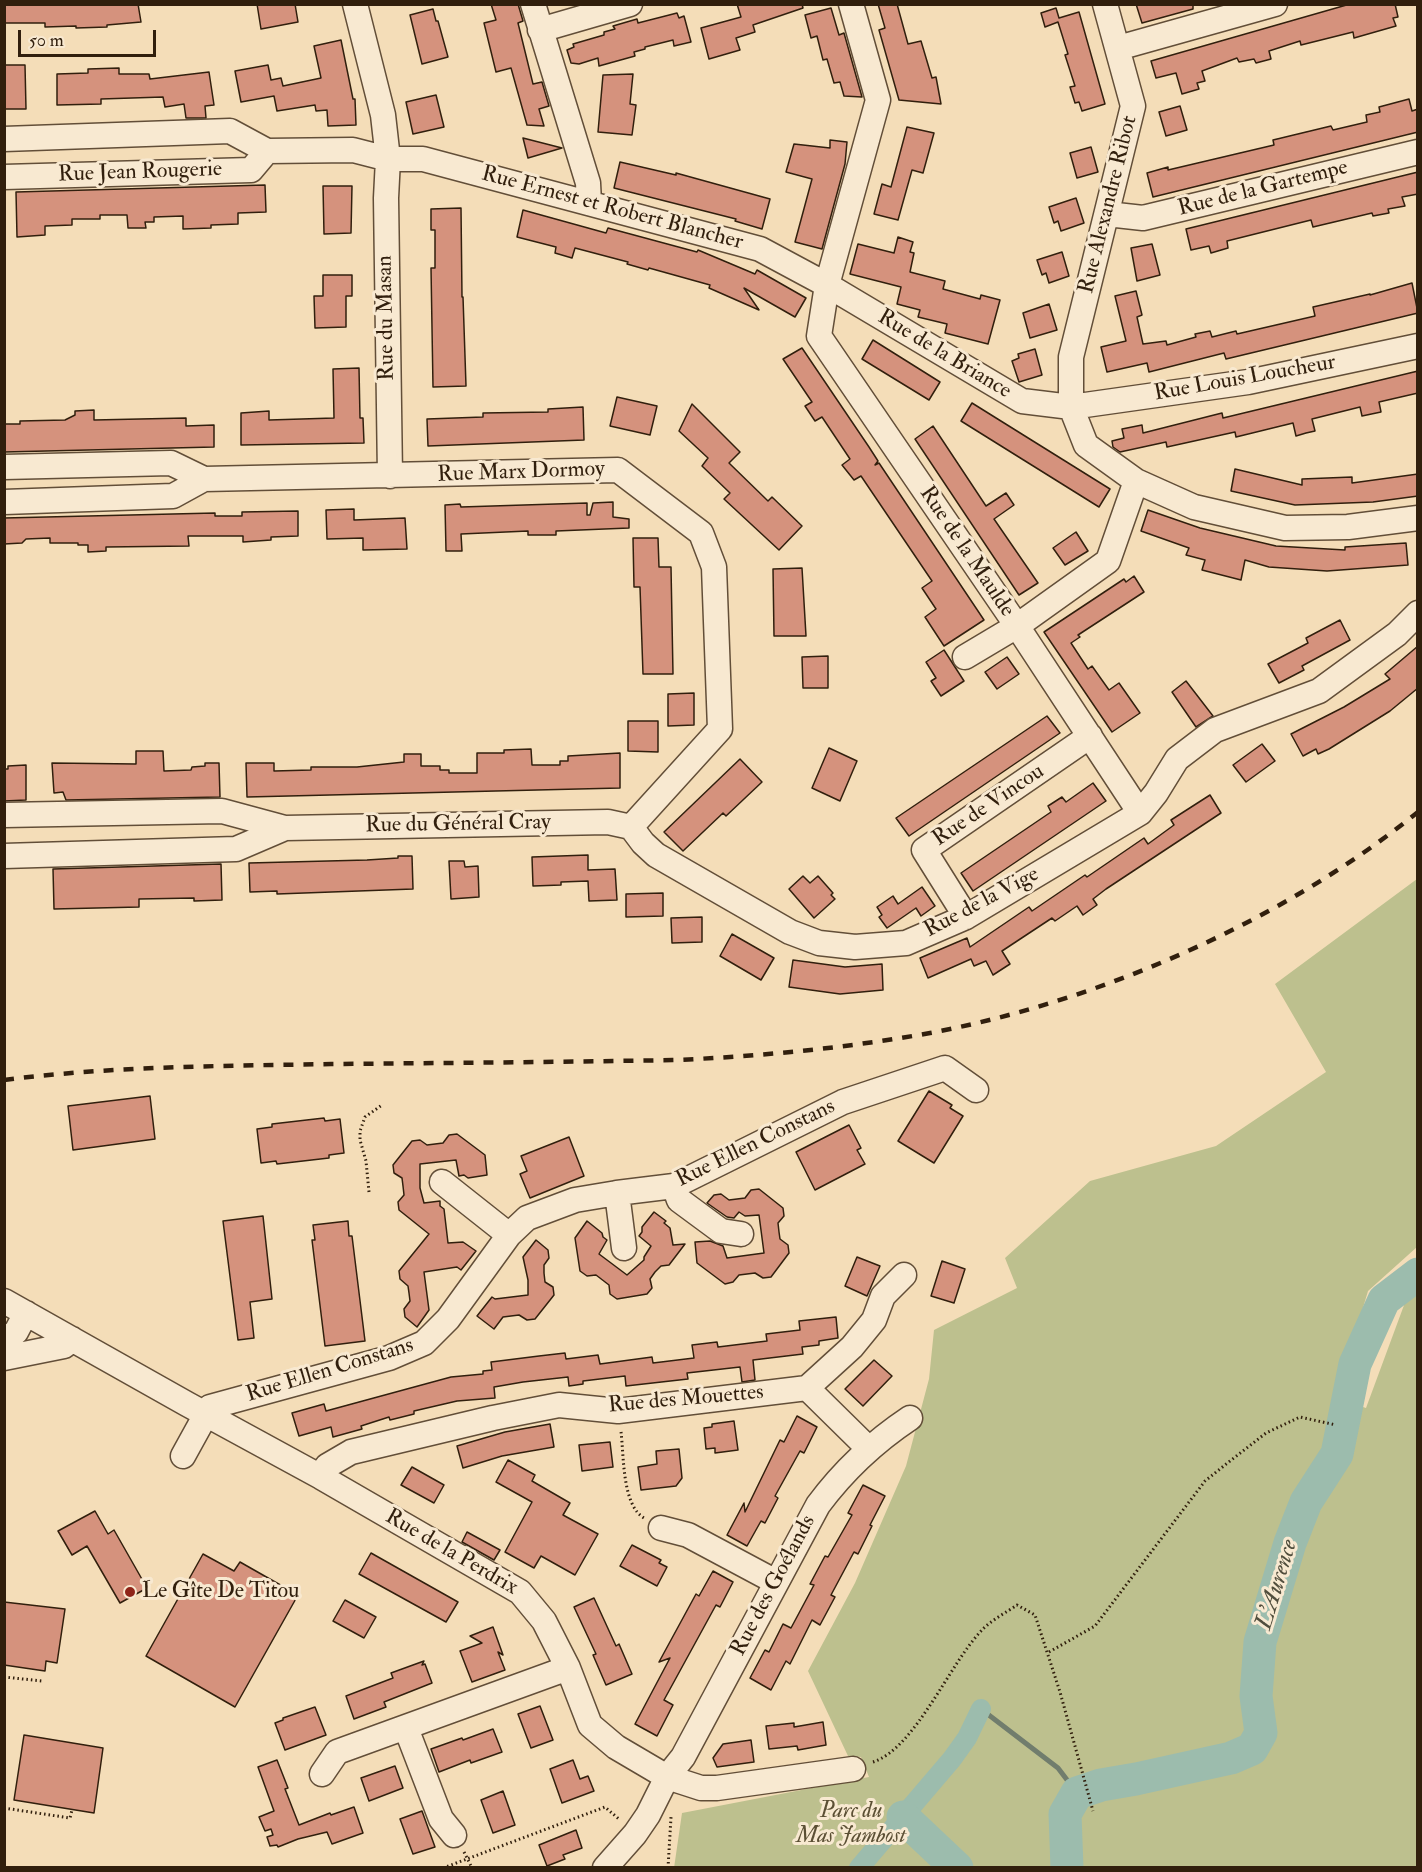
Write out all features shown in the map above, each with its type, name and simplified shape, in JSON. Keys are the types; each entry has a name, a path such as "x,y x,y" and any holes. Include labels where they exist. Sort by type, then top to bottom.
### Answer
{"street":[{"name":"Rue du Masan","path":"355,4 383,115 388,159 386,198 390,476"},
{"path":"533,4 588,183 589,203"},
{"path":"540,30 630,4"},
{"name":"Rue de la Maulde","path":"851,4 878,100 827,285 819,336 1017,626 1140,813"},
{"name":"Rue Alexandre Ribot","path":"1071,408 1071,357 1133,106 1105,4"},
{"path":"1118,48 1275,4"},
{"name":"Rue Jean Rougerie","path":"4,139 230,131 267,152 251,170 4,177"},
{"path":"267,152 353,150 388,159"},
{"name":"Rue de la Gartempe","path":"1107,214 1143,218 1418,152"},
{"name":"Rue Ernest et Robert Blancher","path":"388,159 423,159 760,249 827,285"},
{"name":"Rue de la Briance","path":"827,285 1022,401 1071,408"},
{"name":"Rue Louis Loucheur","path":"1071,408 1248,382 1418,346"},
{"path":"1071,408 1086,445 1136,481 1194,507 1285,528 1348,527 1418,518"},
{"name":"Rue Marx Dormoy","path":"4,467 171,463 204,479 618,470 701,533 714,567 720,729 630,827"},
{"name":"Rue Marx Dormoy","path":"4,502 173,496 204,479"},
{"path":"965,657 1017,626 1108,561 1136,481"},
{"path":"1140,813 1156,793 1177,759 1215,730 1319,691 1397,634 1418,613"},
{"name":"Rue de Vincou","path":"966,917 924,850 1090,736"},
{"name":"Rue du Général Cray","path":"4,814 222,811 285,828 609,822 630,827"},
{"name":"Rue de la Vige","path":"630,827 656,855 790,932 819,944 855,947 906,942 966,917 1140,813"},
{"name":"Rue du Général Cray","path":"4,856 236,849 285,828"},
{"name":"Rue Ellen Constans","path":"205,1414 210,1407 389,1358 424,1343 448,1319 509,1235 527,1218 576,1200 674,1186 843,1102 945,1068 976,1090"},
{"path":"442,1182 509,1235"},
{"path":"674,1186 679,1200 721,1230 741,1234"},
{"path":"617,1193 624,1248"},
{"path":"869,1449 807,1388 852,1347 874,1320 884,1296 904,1275"},
{"name":"Rue de la Perdrix","path":"4,1301 321,1477 520,1592 544,1621 568,1668 590,1725 616,1747 667,1777 701,1788 717,1788 853,1769"},
{"path":"4,1340 16,1332 26,1313"},
{"path":"4,1358 64,1346 72,1339"},
{"name":"Rue des Mouettes","path":"321,1477 327,1466 351,1452 493,1418 559,1405 618,1411 807,1388"},
{"path":"183,1456 205,1414"},
{"name":"Rue des Goélands","path":"605,1868 635,1834 648,1815 667,1777 683,1757 818,1504 837,1480 869,1449 910,1418"},
{"path":"661,1528 688,1536 776,1582"},
{"path":"322,1774 337,1752 568,1668"},
{"path":"406,1728 441,1819 454,1835"}],"path":[{"path":"369,1192 360,1131 365,1117 382,1105"},
{"path":"618,1411 629,1499 638,1515 661,1528"},
{"path":"1047,1651 1050,1653 1095,1626 1205,1481 1230,1461 1266,1433 1300,1417 1336,1425"},
{"path":"853,1769 882,1759 904,1741 984,1628 1017,1605 1035,1615 1060,1692 1080,1772 1093,1811"},
{"path":"4,1677 42,1681"},
{"path":"443,1868 605,1807 635,1834"},
{"path":"4,1808 70,1818 72,1810"}],"green space":[{"name":"Parc du Mas Jambost","path":"1417,879 1417,1247 1368,1291 1336,1398 1366,1408 1417,1270 1417,1867 674,1868 682,1813 869,1777 861,1757 848,1756 808,1671 855,1583 906,1466 929,1379 934,1330 1017,1288 1005,1258 1090,1181 1216,1146 1326,1072 1275,984"}],"building":[{"path":"4,4 138,4 141,22 107,25 107,27 76,28 76,26 45,27 45,23 4,23"},
{"path":"257,4 295,4 298,22 261,29"},
{"path":"491,4 518,4 523,21 518,23 533,84 542,82 549,106 539,109 544,126 527,125 511,68 496,72 484,23 496,20"},
{"path":"737,4 802,4 803,8 753,25 755,32 736,38 740,50 709,59 701,28 741,17"},
{"path":"878,4 897,4 908,44 921,41 932,78 936,77 941,104 899,100 879,30 885,28"},
{"path":"1136,4 1193,4 1193,9 1142,23"},
{"path":"1350,4 1395,4 1398,17 1393,18 1396,26 1354,38 1353,32 1301,45 1300,41 1269,51 1271,59 1256,63 1254,59 1239,62 1237,58 1202,71 1205,81 1197,83 1199,89 1182,94 1176,73 1156,78 1151,61"},
{"path":"831,8 839,35 844,33 862,97 844,96 840,82 834,83 827,59 823,60 817,36 811,38 805,15"},
{"path":"1056,8 1059,18 1079,12 1105,104 1082,111 1079,102 1075,103 1070,87 1075,86 1058,22 1045,27 1041,13"},
{"path":"433,9 448,57 422,64 410,15"},
{"path":"677,13 679,18 684,16 691,42 674,46 673,40 645,47 645,49 634,52 635,56 599,66 598,58 579,64 571,63 567,50 574,47 573,44 604,35 604,32 615,29 613,26 637,19 638,23"},
{"path":"341,40 353,99 355,99 356,125 328,126 327,110 316,111 315,105 277,111 274,96 241,102 235,71 268,65 271,80 281,78 283,86 321,78 314,46"},
{"path":"4,65 25,65 26,109 4,109"},
{"path":"119,68 119,74 149,74 150,79 209,72 214,105 205,106 206,118 186,118 184,104 165,107 163,97 101,99 101,104 57,105 57,74 88,73 88,69"},
{"path":"633,74 630,104 636,105 632,135 598,132 603,75"},
{"path":"436,95 444,127 413,134 406,102"},
{"path":"1409,99 1412,111 1418,109 1418,132 1153,197 1147,173 1274,145 1273,140 1331,126 1333,130 1367,122 1366,115 1380,112 1379,107"},
{"path":"1180,106 1187,130 1166,136 1159,112"},
{"path":"907,127 934,133 923,173 912,170 898,220 874,214 882,184 891,187"},
{"path":"523,138 562,148 528,158"},
{"path":"830,140 847,142 845,164 822,249 795,242 812,179 786,172 794,144 830,148"},
{"path":"1091,147 1098,172 1077,178 1070,153"},
{"path":"620,162 676,175 676,173 770,199 762,229 735,221 736,219 614,188"},
{"path":"1418,172 1418,194 1402,197 1405,206 1388,209 1389,213 1373,216 1372,213 1313,227 1311,220 1227,241 1228,248 1211,253 1209,246 1191,250 1186,229"},
{"path":"265,185 266,212 238,213 238,224 183,229 183,216 154,217 154,222 145,222 146,228 128,228 127,215 100,215 100,219 72,219 72,225 45,226 45,235 17,237 16,192"},
{"path":"323,186 352,186 351,233 324,234"},
{"path":"1076,198 1084,223 1061,231 1058,221 1054,223 1049,207"},
{"path":"461,208 466,386 433,387 431,268 435,268 435,230 431,230 431,209"},
{"path":"523,210 606,233 608,228 697,252 698,250 755,274 757,270 806,298 795,317 744,288 759,310 709,288 710,285 649,268 648,270 627,264 628,262 575,248 572,258 555,253 556,247 517,237"},
{"path":"898,237 913,242 910,252 914,253 910,272 945,281 943,289 980,299 981,295 1000,300 988,344 945,333 947,324 918,317 920,310 897,304 901,287 850,274 858,244 894,253"},
{"path":"1152,244 1160,275 1137,281 1131,248"},
{"path":"1062,252 1069,276 1049,283 1046,273 1042,275 1037,260"},
{"path":"323,275 352,275 352,296 346,296 346,327 315,328 314,296 323,296"},
{"path":"1412,283 1418,313 1226,359 1224,353 1149,372 1147,363 1107,372 1101,347 1126,341 1115,296 1136,291 1142,315 1137,317 1143,344 1166,341 1167,345 1210,331 1212,337 1236,331 1237,334 1315,316 1313,307"},
{"path":"1049,304 1057,330 1030,338 1023,313"},
{"path":"873,340 940,382 929,400 862,359"},
{"path":"802,348 878,461 875,465 879,463 984,620 944,646 925,617 936,609 922,588 932,581 861,476 854,480 842,465 850,459 822,417 815,421 805,406 812,402 783,359"},
{"path":"1035,349 1042,375 1019,382 1012,361 1019,358 1018,354"},
{"path":"359,368 360,418 363,418 364,443 241,445 241,413 269,411 269,420 334,418 333,369"},
{"path":"1418,371 1418,393 1379,402 1381,412 1362,416 1360,407 1312,419 1315,431 1296,436 1293,423 1236,437 1235,432 1167,447 1166,442 1120,452 1113,447 1112,441 1124,438 1122,429 1142,425 1143,433 1222,413 1223,418"},
{"path":"617,397 657,406 650,435 610,426"},
{"path":"972,403 1110,489 1099,507 961,421"},
{"path":"692,404 740,452 729,463 768,501 772,497 802,526 779,550 724,499 730,493 702,466 708,458 679,431"},
{"path":"583,407 584,440 428,446 427,419 483,417 483,413 548,412 548,409"},
{"path":"94,410 94,420 186,418 186,426 214,425 214,447 4,452 4,424 20,424 20,421 65,420 75,415 75,411"},
{"path":"933,426 986,506 1006,493 1014,505 994,519 1038,583 1019,595 915,439"},
{"path":"1235,469 1302,485 1302,479 1352,477 1352,483 1418,474 1418,496 1373,502 1295,505 1231,491"},
{"path":"613,502 613,517 629,519 629,528 556,531 556,535 528,535 528,531 461,534 462,551 446,551 445,505 460,504 461,507 587,503 587,515 590,515 593,503"},
{"path":"354,509 354,520 405,518 407,549 363,550 363,538 327,539 326,510"},
{"path":"1148,510 1200,528 1276,546 1345,550 1345,547 1406,543 1408,565 1327,571 1269,567 1245,560 1241,580 1202,570 1205,560 1186,555 1189,548 1141,531"},
{"path":"298,511 298,536 271,537 271,540 243,542 243,536 188,536 189,546 106,547 106,551 88,552 88,545 50,543 50,538 26,539 22,543 4,544 4,518 215,513 215,516 242,516 242,512"},
{"path":"1076,532 1088,551 1065,565 1053,548"},
{"path":"633,538 658,538 659,567 671,567 673,674 643,674 640,587 634,587"},
{"path":"802,568 806,636 774,636 773,569"},
{"path":"1134,576 1144,592 1078,635 1080,637 1071,643 1088,669 1092,666 1109,690 1119,683 1140,713 1112,732 1044,632 1124,579 1126,582"},
{"path":"1340,620 1350,640 1302,666 1304,670 1279,683 1268,664 1308,643 1306,638"},
{"path":"1418,646 1418,688 1390,711 1329,749 1318,754 1316,749 1303,756 1291,734 1344,707 1390,679 1385,674"},
{"path":"944,650 964,681 941,696 931,681 936,678 926,662"},
{"path":"828,656 828,688 803,688 802,657"},
{"path":"1007,657 1019,674 997,689 985,672"},
{"path":"1186,681 1213,716 1196,727 1172,692"},
{"path":"694,693 694,725 668,726 668,694"},
{"path":"1047,716 1060,733 909,836 896,818"},
{"path":"628,721 658,721 658,752 628,751"},
{"path":"1262,744 1275,761 1246,782 1233,765"},
{"path":"829,748 857,761 840,801 812,788"},
{"path":"531,749 532,765 560,765 560,761 568,761 568,756 620,753 620,788 247,797 246,763 274,763 274,771 311,770 311,767 357,767 404,762 404,754 421,754 421,766 440,766 440,770 449,770 449,773 477,773 477,753 504,753 504,750"},
{"path":"136,751 163,751 164,771 191,770 192,767 205,766 205,763 219,763 220,797 66,800 63,792 54,793 52,763 136,764"},
{"path":"740,759 762,782 726,816 723,813 683,851 664,832"},
{"path":"26,765 26,800 4,801 4,769 8,769 8,766"},
{"path":"1093,783 1106,801 973,891 961,873 1051,812 1048,806 1062,797 1066,802"},
{"path":"1210,795 1221,813 1106,889 1093,899 1097,905 1083,915 1077,906 1055,921 1052,918 1002,951 1010,964 993,975 986,961 974,966 971,959 928,978 920,958 967,938 970,947 1029,907 1032,911 1085,875 1087,877 1144,838 1148,844 1174,825 1171,820"},
{"path":"588,855 588,870 615,869 617,900 589,901 588,881 533,886 532,857"},
{"path":"398,856 412,856 413,889 277,894 277,891 250,892 249,863 367,860 398,858"},
{"path":"449,861 464,861 465,867 478,866 479,897 451,899"},
{"path":"221,864 222,900 139,899 139,907 54,909 53,869"},
{"path":"803,876 810,883 818,876 833,893 831,895 835,899 814,918 789,889"},
{"path":"922,887 935,906 921,916 916,908 887,928 879,917 882,915 877,907 893,896 898,904"},
{"path":"663,893 663,916 626,917 626,894"},
{"path":"702,917 702,942 672,943 671,918"},
{"path":"732,934 774,958 761,980 720,956"},
{"path":"793,960 845,967 882,964 883,990 840,994 789,987"},
{"path":"929,1091 952,1105 950,1108 963,1116 934,1163 898,1141"},
{"path":"150,1096 155,1139 73,1150 68,1106"},
{"path":"324,1118 325,1121 340,1119 344,1153 329,1155 329,1158 277,1164 276,1161 261,1163 257,1129 272,1127 272,1124"},
{"path":"849,1125 861,1148 857,1150 865,1164 815,1190 796,1152"},
{"path":"457,1134 485,1155 487,1175 468,1178 464,1175 459,1176 456,1160 420,1164 420,1188 424,1203 440,1201 440,1206 444,1209 448,1243 463,1242 476,1251 461,1270 457,1267 424,1272 429,1310 417,1327 405,1317 404,1309 410,1301 409,1293 408,1286 400,1279 399,1271 429,1234 399,1210 398,1202 404,1195 402,1178 394,1173 393,1165 412,1141 420,1140 427,1145 443,1143 449,1135"},
{"path":"569,1137 584,1176 530,1198 520,1174 527,1171 521,1156"},
{"path":"759,1189 783,1208 784,1216 778,1223 779,1232 780,1239 788,1245 789,1253 771,1277 763,1278 755,1273 739,1275 733,1282 725,1284 697,1263 695,1242 710,1241 723,1246 727,1258 764,1253 759,1215 745,1216 739,1212 734,1218 727,1217 707,1203 714,1195 721,1194 729,1200 745,1198 751,1190"},
{"path":"654,1212 666,1221 664,1223 670,1228 673,1245 685,1244 669,1265 661,1266 655,1272 650,1279 652,1288 647,1294 617,1299 610,1294 609,1285 596,1275 587,1276 580,1271 575,1238 587,1221 607,1240 599,1254 627,1275 644,1260 651,1246 639,1236 642,1227"},
{"path":"263,1216 272,1299 250,1302 254,1338 238,1340 223,1221"},
{"path":"348,1221 349,1236 352,1236 365,1341 325,1346 312,1240 315,1240 313,1225"},
{"path":"536,1240 548,1250 549,1258 544,1265 545,1282 553,1287 554,1295 535,1319 527,1320 519,1315 503,1317 494,1329 477,1316 492,1297 495,1299 528,1295 528,1280 523,1257"},
{"path":"857,1257 880,1266 867,1296 845,1286"},
{"path":"942,1261 965,1269 954,1303 931,1296"},
{"path":"836,1317 838,1338 819,1341 819,1345 802,1347 803,1354 753,1360 755,1380 742,1382 740,1367 687,1373 688,1379 626,1386 625,1376 583,1381 583,1384 569,1386 568,1377 523,1382 494,1387 495,1398 457,1401 414,1411 414,1414 390,1420 389,1417 361,1426 362,1429 333,1437 331,1427 299,1436 292,1413 324,1404 326,1411 451,1377 483,1374 483,1371 492,1370 491,1362 565,1353 566,1359 598,1355 600,1364 652,1357 653,1363 694,1358 692,1345 717,1342 718,1347 767,1341 766,1334 800,1330 799,1321"},
{"path":"874,1360 892,1376 863,1406 845,1389"},
{"path":"797,1416 817,1427 804,1453 800,1451 775,1496 778,1498 765,1523 761,1521 747,1546 727,1535 744,1503 745,1512 780,1440 784,1442"},
{"path":"734,1421 738,1450 715,1453 715,1448 706,1449 704,1428 712,1427 712,1424"},
{"path":"550,1424 554,1447 502,1456 463,1468 457,1446 505,1432"},
{"path":"610,1442 613,1467 582,1471 579,1445"},
{"path":"679,1449 682,1478 676,1486 641,1490 638,1467 657,1464 656,1451"},
{"path":"508,1460 535,1475 532,1481 570,1503 563,1515 598,1534 575,1575 541,1556 534,1568 505,1552 532,1502 496,1482"},
{"path":"412,1467 444,1485 434,1503 401,1485"},
{"path":"863,1485 885,1496 870,1525 872,1526 858,1554 854,1552 831,1595 835,1597 820,1625 812,1620 790,1664 786,1661 771,1690 750,1678 765,1650 769,1652 783,1624 791,1628 814,1585 810,1584 825,1556 828,1557 852,1515 848,1513"},
{"path":"95,1511 108,1534 114,1530 147,1588 120,1603 87,1546 72,1555 58,1531"},
{"path":"467,1532 500,1550 494,1560 462,1542"},
{"path":"632,1545 661,1560 659,1563 667,1567 657,1586 620,1566"},
{"path":"371,1553 458,1602 446,1622 359,1574"},
{"path":"203,1554 234,1571 240,1562 298,1595 235,1707 146,1656"},
{"path":"713,1571 733,1582 720,1607 716,1605 664,1700 673,1705 657,1736 635,1724 670,1658 659,1662 696,1594 699,1596"},
{"path":"594,1598 632,1674 606,1685 593,1655 596,1654 574,1607"},
{"path":"345,1600 376,1617 364,1638 333,1621"},
{"path":"4,1602 65,1609 57,1663 46,1661 45,1671 4,1665"},
{"path":"493,1627 503,1655 498,1652 505,1670 472,1682 460,1651 482,1643 470,1636"},
{"path":"424,1661 422,1665 425,1664 432,1683 384,1702 386,1707 354,1719 346,1696 393,1678 391,1673"},
{"path":"540,1706 553,1740 531,1748 518,1714"},
{"path":"315,1707 326,1735 285,1750 275,1723"},
{"path":"823,1722 826,1745 798,1750 797,1746 769,1749 766,1726 794,1723 794,1727"},
{"path":"493,1729 502,1752 471,1763 470,1760 439,1772 431,1749"},
{"path":"24,1735 103,1748 94,1813 14,1800"},
{"path":"751,1740 754,1762 717,1767 713,1758 723,1744"},
{"path":"277,1760 299,1825 354,1807 363,1833 332,1844 327,1832 278,1847 277,1845 270,1846 267,1837 273,1835 271,1829 265,1831 259,1817 274,1811 258,1767"},
{"path":"573,1760 580,1779 588,1776 594,1791 562,1803 550,1769"},
{"path":"395,1766 403,1788 369,1801 361,1778"},
{"path":"503,1791 515,1825 493,1833 481,1800"},
{"path":"422,1811 435,1847 413,1854 400,1819"},
{"path":"576,1830 582,1848 563,1855 565,1859 547,1866 539,1845"}],"waterway":[{"name":"L'Aurence","path":"1067,1868 1065,1814 1077,1793 1101,1785 1231,1758 1252,1749 1261,1733 1256,1696 1260,1642 1290,1543 1306,1502 1337,1454 1355,1364 1384,1300 1418,1274"},
{"name":"L'Aurence","path":"981,1709 1058,1768 1077,1793"},
{"name":"L'Aurence","path":"859,1868 952,1759 967,1738 981,1709"},
{"name":"L'Aurence","path":"903,1817 957,1868"}],"railway":[{"path":"4,1080 127,1069 208,1066 677,1060 804,1051 930,1033 994,1019 1059,1000 1124,978 1187,951 1309,888 1418,812"}],"place":[{"name":"Le Gîte De Titou","path":"130,1592"}]}
